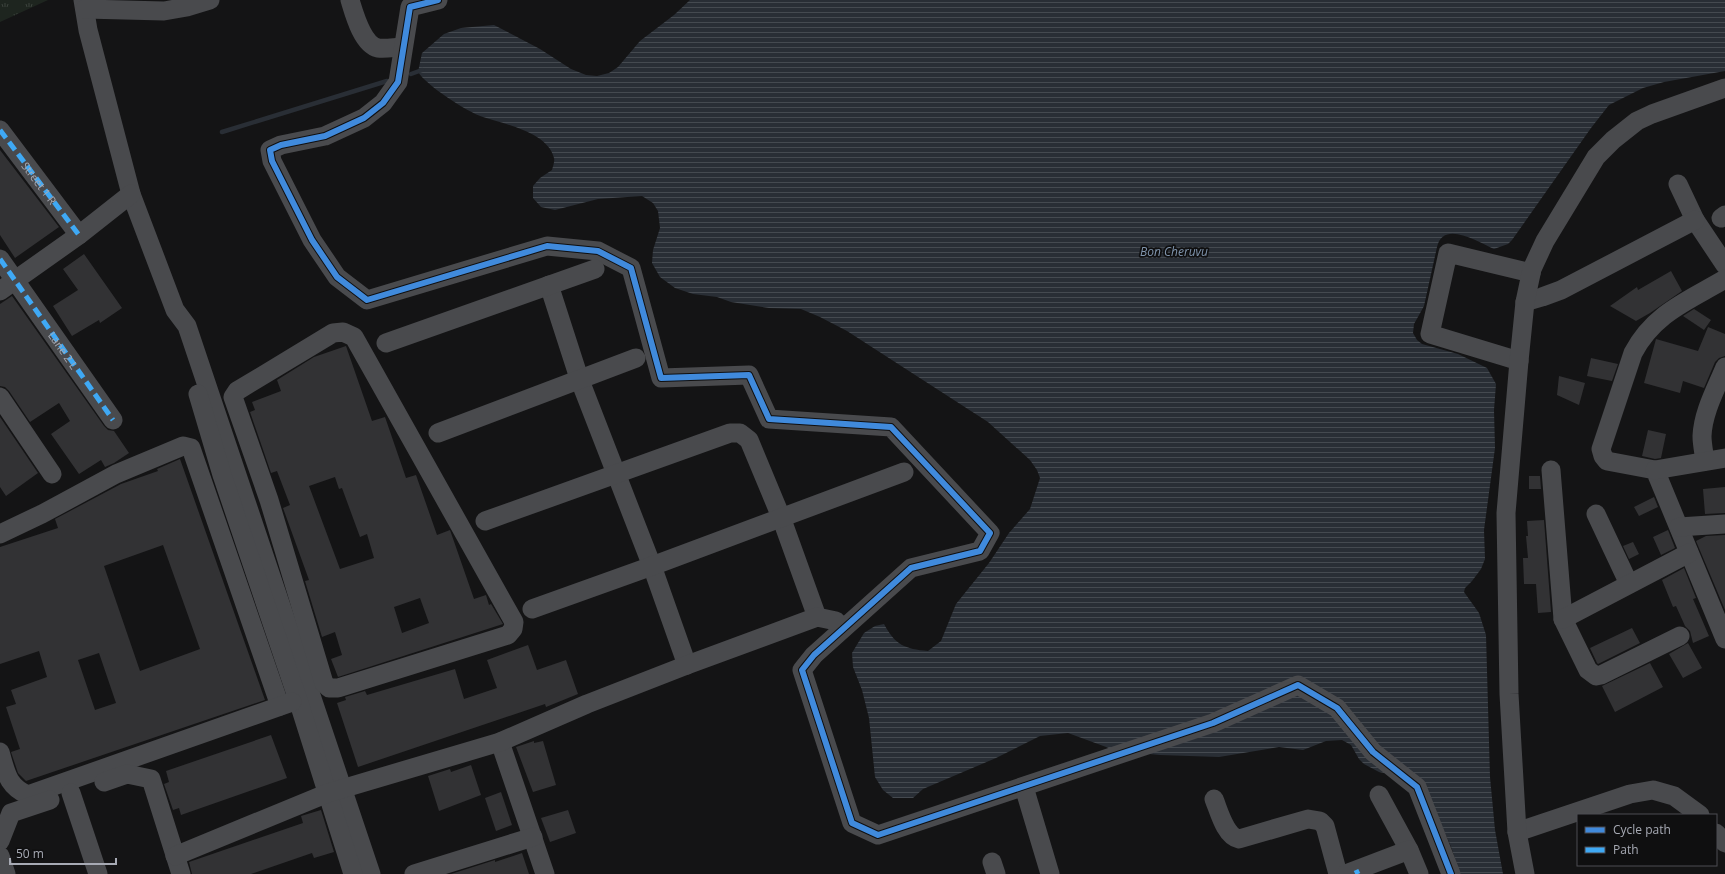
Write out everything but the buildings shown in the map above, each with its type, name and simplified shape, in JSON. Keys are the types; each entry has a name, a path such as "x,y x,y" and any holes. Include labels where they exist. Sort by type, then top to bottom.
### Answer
{"street":[{"path":"210,0 187,7 164,10 84,4 88,30 131,194 175,310 187,326 207,427 222,475"},
{"path":"350,0 358,25 366,39 377,48 404,47"},
{"path":"438,0 410,7 398,82 383,103 364,118 324,136 281,145 270,150 272,161 312,240 337,276 367,300 547,246 598,251 631,268 661,378 749,375 769,418 891,427 990,533 980,551 911,568 814,655 802,670 852,823 878,835 1213,723 1298,685 1337,708 1374,752 1417,787 1451,874"},
{"path":"1525,874 1517,832 1509,694 1506,513 1525,302 1531,273 1545,241 1596,157 1613,140 1637,121 1652,114 1725,88"},
{"name":"Street 1 R","path":"0,130 79,235"},
{"path":"1678,184 1695,220 1725,266"},
{"path":"7,285 79,235 131,194"},
{"path":"1525,302 1542,298 1561,290 1695,220"},
{"path":"1519,361 1430,334 1448,253 1531,273"},
{"name":"Lane 2 L","path":"0,259 7,285 113,420"},
{"path":"386,343 595,269"},
{"path":"1725,278 1660,317 1640,339 1633,353 1601,448 1603,456 1607,461 1655,470 1725,458"},
{"path":"548,286 579,378 652,566 687,665"},
{"path":"342,332 354,337 514,622 513,629 508,635 338,688 330,688 324,683 269,500 260,478 233,397 234,394 333,333 342,332"},
{"path":"438,433 579,378 636,358"},
{"path":"1705,461 1702,436 1705,419 1709,404 1725,367"},
{"path":"198,376 241,497 335,790 353,874"},
{"path":"0,397 52,474"},
{"path":"0,534 42,514 116,474 183,446 191,448 202,443 207,427"},
{"path":"485,521 730,433 740,433 749,440 781,517 817,617"},
{"path":"191,448 280,706"},
{"path":"198,466 209,462 241,497 298,700 371,874"},
{"path":"1551,470 1563,619 1588,670 1596,676 1680,636"},
{"path":"1655,470 1689,554 1723,627"},
{"path":"532,609 904,472"},
{"path":"241,497 260,478"},
{"path":"241,497 269,500"},
{"path":"1596,514 1629,584"},
{"path":"1679,527 1725,524"},
{"path":"1563,619 1689,554"},
{"path":"0,840 11,813 127,774 151,779 178,865 335,790 500,742 579,707 817,617 836,620"},
{"path":"0,752 8,779 18,790 28,795 298,700"},
{"path":"500,742 545,874"},
{"path":"1024,787 1050,874"},
{"path":"1517,832 1630,794 1653,790 1674,796 1699,814"},
{"path":"71,793 98,874"},
{"path":"1379,795 1409,850 1419,874"},
{"path":"1214,799 1228,831 1234,838 1239,839 1308,819 1320,821 1325,826 1338,874"},
{"path":"1717,834 1725,843"},
{"path":"414,874 532,837"},
{"path":"1353,873 1409,850"},
{"path":"0,856 6,874"}],"green space":[{"path":"0,0 48,0 0,22"}],"water":[{"name":"Bon Cheruvu","path":"690,0 1725,0 1725,71 1664,82 1643,88 1609,105 1508,244 1494,249 1461,235 1446,235 1440,239 1424,306 1414,324 1413,333 1417,340 1422,344 1458,354 1487,368 1496,384 1494,410 1495,448 1484,530 1485,559 1481,569 1465,588 1464,592 1479,613 1486,635 1490,777 1495,830 1503,874 1458,874 1451,847 1439,822 1406,777 1379,772 1364,764 1359,759 1351,745 1342,740 1326,741 1303,750 1279,747 1219,757 1160,755 1117,751 1068,733 1040,736 996,758 923,789 913,798 893,798 883,790 875,777 869,718 862,690 853,667 852,653 864,633 875,626 884,624 892,637 902,645 913,649 928,651 941,641 956,604 989,563 1009,533 1030,509 1040,478 1037,470 1030,460 988,422 847,331 820,317 801,309 769,308 731,302 717,297 693,294 675,288 660,277 652,263 653,250 660,228 658,211 653,203 642,196 598,199 555,210 541,207 533,198 533,186 540,178 552,170 554,158 550,149 534,135 524,130 483,117 467,110 438,91 418,72 422,53 444,34 461,28 494,25 540,49 571,69 586,75 597,76 609,73 618,67 640,41 674,15"}],"waterway":[{"path":"411,74 422,70"},
{"path":"222,132 387,81"}],"marked path":[{"path":"0,130 79,235"},
{"path":"0,259 113,420"},
{"path":"1356,870 1358,874"}],"cycle path":[{"path":"438,0 410,7 398,82 383,103 364,118 325,136 281,145 270,150 272,161 312,240 337,277 367,300 547,246 598,251 631,268 661,378 749,375 769,419 891,427 990,533 980,551 911,568 814,655 802,670 852,823 878,835 1213,723 1298,685 1337,708 1373,752 1417,787 1451,874"}]}
